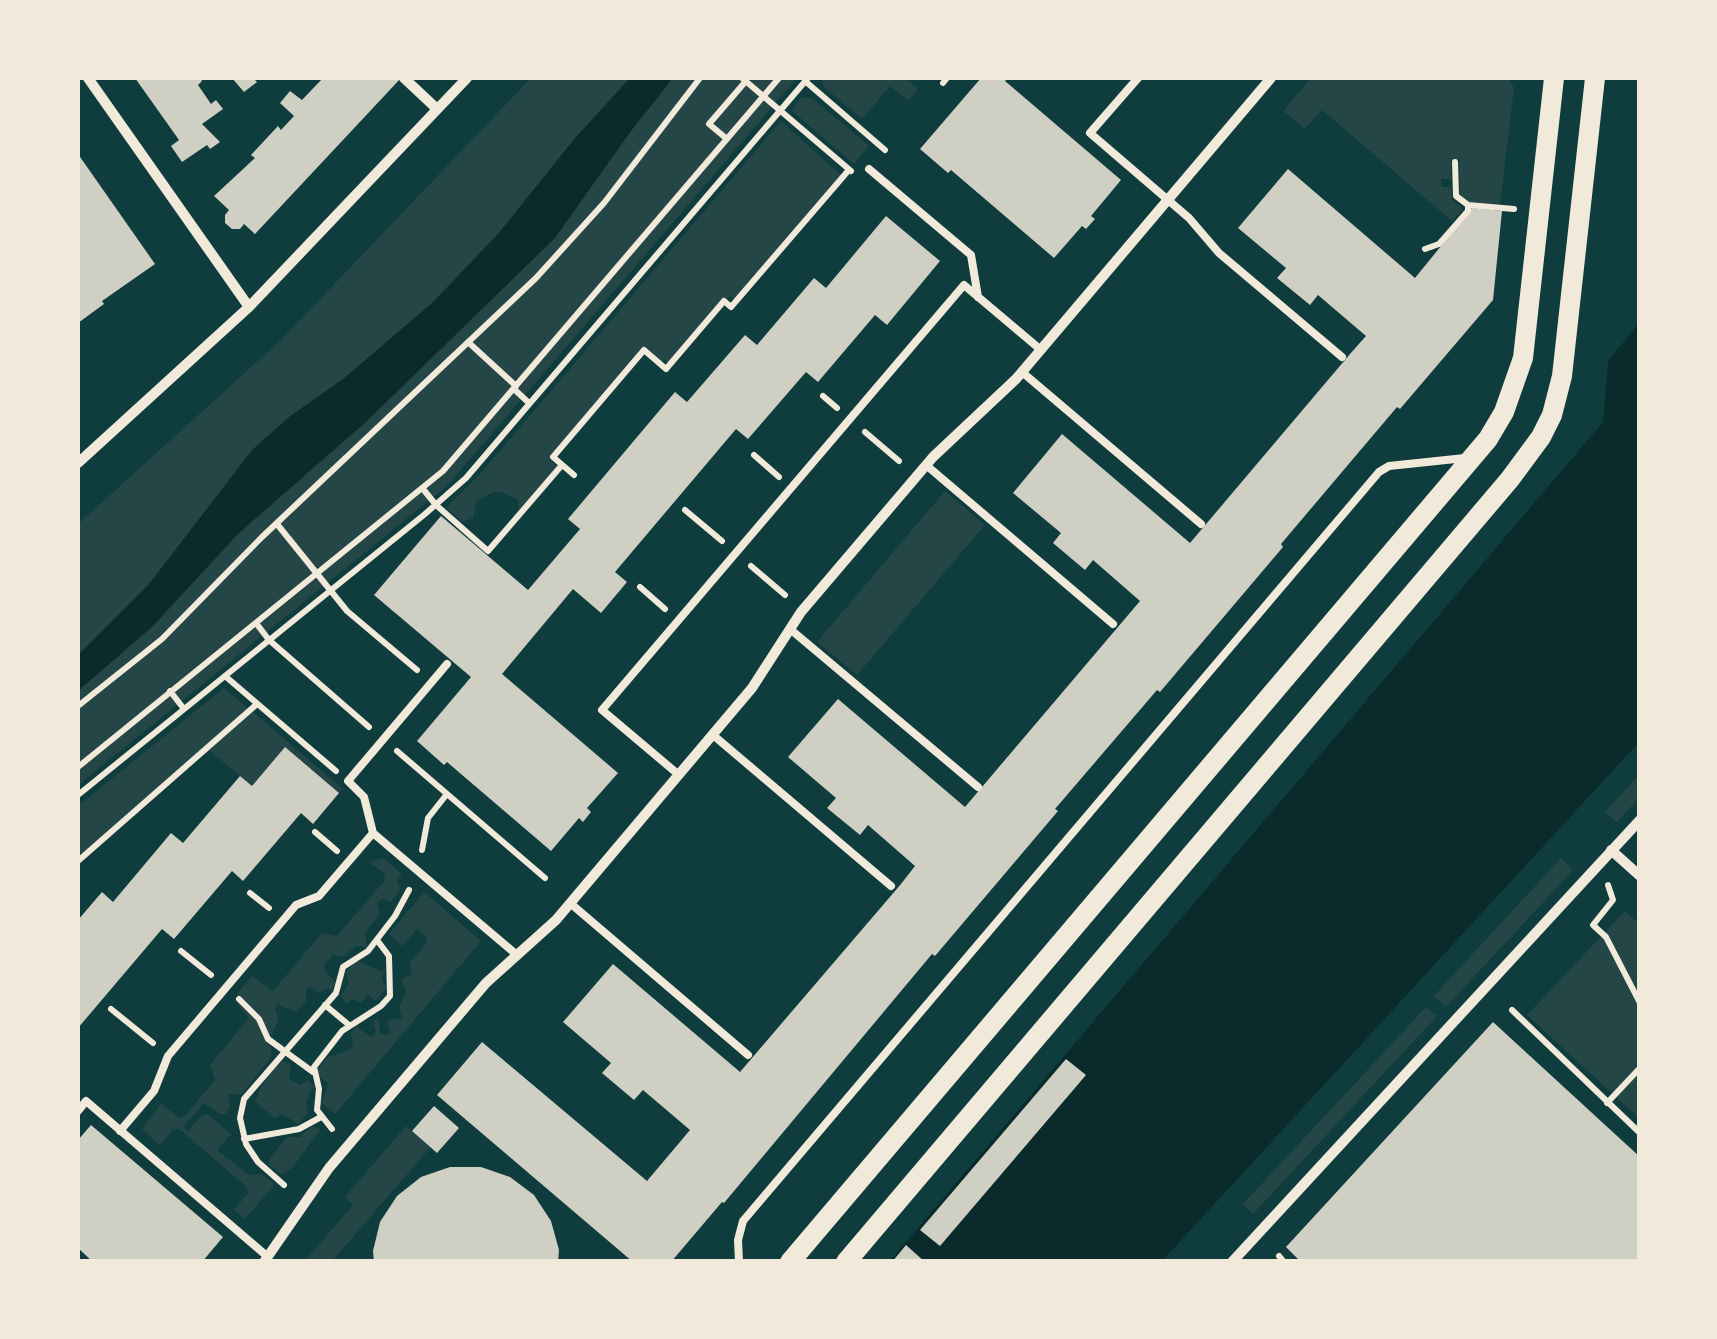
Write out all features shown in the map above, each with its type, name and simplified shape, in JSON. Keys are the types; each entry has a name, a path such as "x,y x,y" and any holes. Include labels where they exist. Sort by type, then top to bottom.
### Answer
{"main road":[{"path":"790,1262 1475,457 1504,412 1518,375 1530,311 1554,78"},
{"path":"846,1262 1497,494 1541,437 1556,405 1565,357 1595,78"}],"street":[{"path":"88,78 249,307"},
{"path":"404,78 436,108"},
{"path":"78,463 249,307 467,78"},
{"path":"266,1259 328,1168 482,988 570,903 762,675 790,628 926,465 1022,372 1272,78"},
{"path":"1232,1262 1640,820"},
{"path":"1611,850 1640,876"}],"lane":[{"path":"1138,78 1090,134 1342,357"},
{"path":"870,169 971,255 978,297"},
{"path":"678,775 602,710 964,285 1041,350"},
{"path":"1022,372 1201,524"},
{"path":"739,1262 738,1240 746,1218 1379,472 1390,466 1475,457"},
{"path":"926,465 1113,624"},
{"path":"790,628 978,787"},
{"path":"447,664 348,781 364,797 372,833 517,956"},
{"path":"712,735 892,886"},
{"path":"120,1131 154,1091 168,1056 296,905 320,896 372,833"},
{"path":"570,903 748,1055"},
{"path":"78,1111 86,1101 266,1259"}],"path":[{"path":"78,706 162,640 276,524 536,278 595,213 700,78"},
{"path":"78,767 453,460 779,78"},
{"path":"726,139 709,124 744,79 848,171"},
{"path":"78,796 466,478 806,80 885,150"},
{"path":"1455,162 1456,196 1468,205 1540,212"},
{"path":"574,475 553,458 644,350 666,369 724,301 730,308 848,171 870,169"},
{"path":"1426,249 1439,244 1468,205"},
{"path":"468,342 529,403"},
{"path":"754,455 792,488"},
{"path":"423,488 436,505 488,550 562,465"},
{"path":"276,524 347,610 432,682"},
{"path":"640,586 678,621"},
{"path":"256,623 269,640 545,878"},
{"path":"225,676 348,781"},
{"path":"170,692 184,709"},
{"path":"78,861 257,704"},
{"path":"284,1185 258,1162 244,1139 240,1118 244,1099 338,990 343,967 377,940 406,896 428,818 447,794"},
{"path":"1600,860 1613,900 1593,925 1606,937 1640,1003"},
{"path":"313,1072 320,1056 348,1025 381,1006 391,992 388,956 377,940"},
{"path":"181,951 253,1011 268,1038 313,1072 319,1089 316,1106 332,1129"},
{"path":"325,1005 348,1025"},
{"path":"112,1009 168,1056"},
{"path":"1512,1010 1640,1133"},
{"path":"1607,1103 1640,1068"},
{"path":"244,1139 299,1129 321,1117"}],"shaded area":[{"path":"531,78 797,78 447,486 78,785 78,524 281,340"},
{"path":"630,78 673,78 555,238 368,420 238,534 153,626 78,691 78,655 149,584 252,450 432,303 498,234 575,138"},
{"path":"821,78 905,78 918,89 908,101 890,86 862,119 824,87"},
{"path":"1311,78 1508,78 1514,88 1500,205 1468,202 1460,195 1459,160 1451,160 1451,179 1441,179 1441,187 1451,187 1452,200 1463,209 1452,221 1322,110 1305,129 1283,111"},
{"path":"802,97 812,98 869,146 854,164 791,110"},
{"path":"781,121 841,175 734,300 730,296 669,363 665,359 661,363 642,348 548,459 557,466 519,510 518,500 493,492 476,502 473,518 462,522 446,508 482,472"},
{"path":"1639,323 1639,742 1162,1261 889,1262 1603,422 1608,361"},
{"path":"945,491 985,525 857,675 817,642"},
{"path":"224,688 248,708 78,857 78,806"},
{"path":"253,712 343,789 339,793 252,786 209,750"},
{"path":"1639,775 1639,798 1617,822 1605,812"},
{"path":"383,858 402,874 397,880 400,891 391,902 377,902 380,914 365,932 367,947 356,946 343,957 333,955 324,965 324,971 336,982 331,991 328,988 318,993 306,988 306,1001 296,1012 277,1004 279,1019 271,1036 258,1012 237,994 252,976 273,991 322,933 337,936 385,880 384,873 369,862"},
{"path":"1561,858 1573,870 1446,1007 1434,996"},
{"path":"424,892 481,941 335,1114 321,1102 329,1084 318,1075 318,1069 328,1057 353,1045 351,1033 356,1026 371,1037 376,1032 373,1021 379,1018 380,1033 385,1036 390,1032 387,1021 402,1018 399,1007 406,992 401,979 412,974 410,962 427,938 417,929 402,946 389,934"},
{"path":"1625,911 1639,924 1639,1118 1527,1015"},
{"path":"360,961 381,972 385,968 382,979 386,988 376,1001 368,995 361,1003 352,999 346,1004 341,996 349,984 346,972"},
{"path":"233,998 256,1020 271,1044 271,1057 242,1094 228,1095 230,1107 226,1114 204,1103 183,1127 188,1131 207,1114 231,1134 217,1150 249,1175 262,1174 275,1184 245,1219 234,1210 248,1193 247,1187 179,1129 173,1129 160,1146 142,1129 161,1103 179,1118 184,1117 215,1080 210,1065 249,1018"},
{"path":"1426,1007 1437,1016 1253,1214 1243,1204"},
{"path":"282,1062 291,1063 289,1078 299,1085 308,1080 314,1086 306,1101 308,1113 298,1124 282,1114 275,1119 255,1101 268,1072"},
{"path":"312,1126 320,1130 293,1167 282,1175 269,1165 287,1137 300,1137"},
{"path":"406,1126 430,1148 332,1261 305,1261 353,1205 345,1197"}],"building":[{"path":"135,78 200,78 198,85 211,104 216,100 223,109 202,124 220,142 210,149 207,145 182,162 171,146 179,140"},
{"path":"232,78 253,78 257,82 244,92"},
{"path":"323,78 401,78 255,234 244,224 240,229 232,229 225,223 229,210 214,196 255,158 251,155 278,126 281,130 294,116 280,103 290,91 302,100"},
{"path":"981,78 1008,78 1005,81 1121,180 1091,216 1095,219 1086,229 1082,226 1054,258 951,170 948,173 920,149"},
{"path":"78,154 155,264 78,323"},
{"path":"1288,169 1415,278 1472,208 1502,211 1493,300 1400,409 1397,407 1281,544 1283,547 1055,809 1058,811 935,956 932,954 724,1203 671,1262 633,1262 437,1095 482,1042 647,1181 690,1130 643,1090 634,1100 602,1073 611,1063 563,1022 613,964 740,1072 901,884 915,866 868,825 860,835 827,808 836,798 788,757 838,699 965,807 1140,601 1093,560 1085,570 1053,543 1061,533 1013,493 1062,434 1190,543 1366,336 1318,295 1310,305 1277,278 1286,268 1238,228"},
{"path":"886,216 940,261 887,325 875,315 818,382 806,372 748,439 736,429 615,572 627,582 601,613 573,589 502,674 618,773 587,808 591,812 583,822 579,818 551,851 417,741 471,677 374,595 441,516 528,590 580,529 568,519 675,392 687,402 745,335 757,345 814,278 826,288"},
{"path":"285,747 339,793 313,824 301,813 243,881 232,871 174,939 162,929 78,1028 78,920 102,892 113,902 171,833 183,843 240,776 252,786"},
{"path":"1493,1022 1640,1157 1640,1262 1301,1262 1286,1247"},
{"path":"1066,1059 1086,1075 940,1246 920,1230"},
{"path":"434,1106 459,1128 437,1153 412,1131"},
{"path":"91,1125 223,1237 202,1262 93,1262 78,1248 78,1140"},
{"path":"450,1167 481,1167 510,1177 534,1195 551,1221 559,1250 558,1262 374,1262 380,1222 397,1196 421,1177"},
{"path":"906,1245 925,1262 892,1262"}]}
